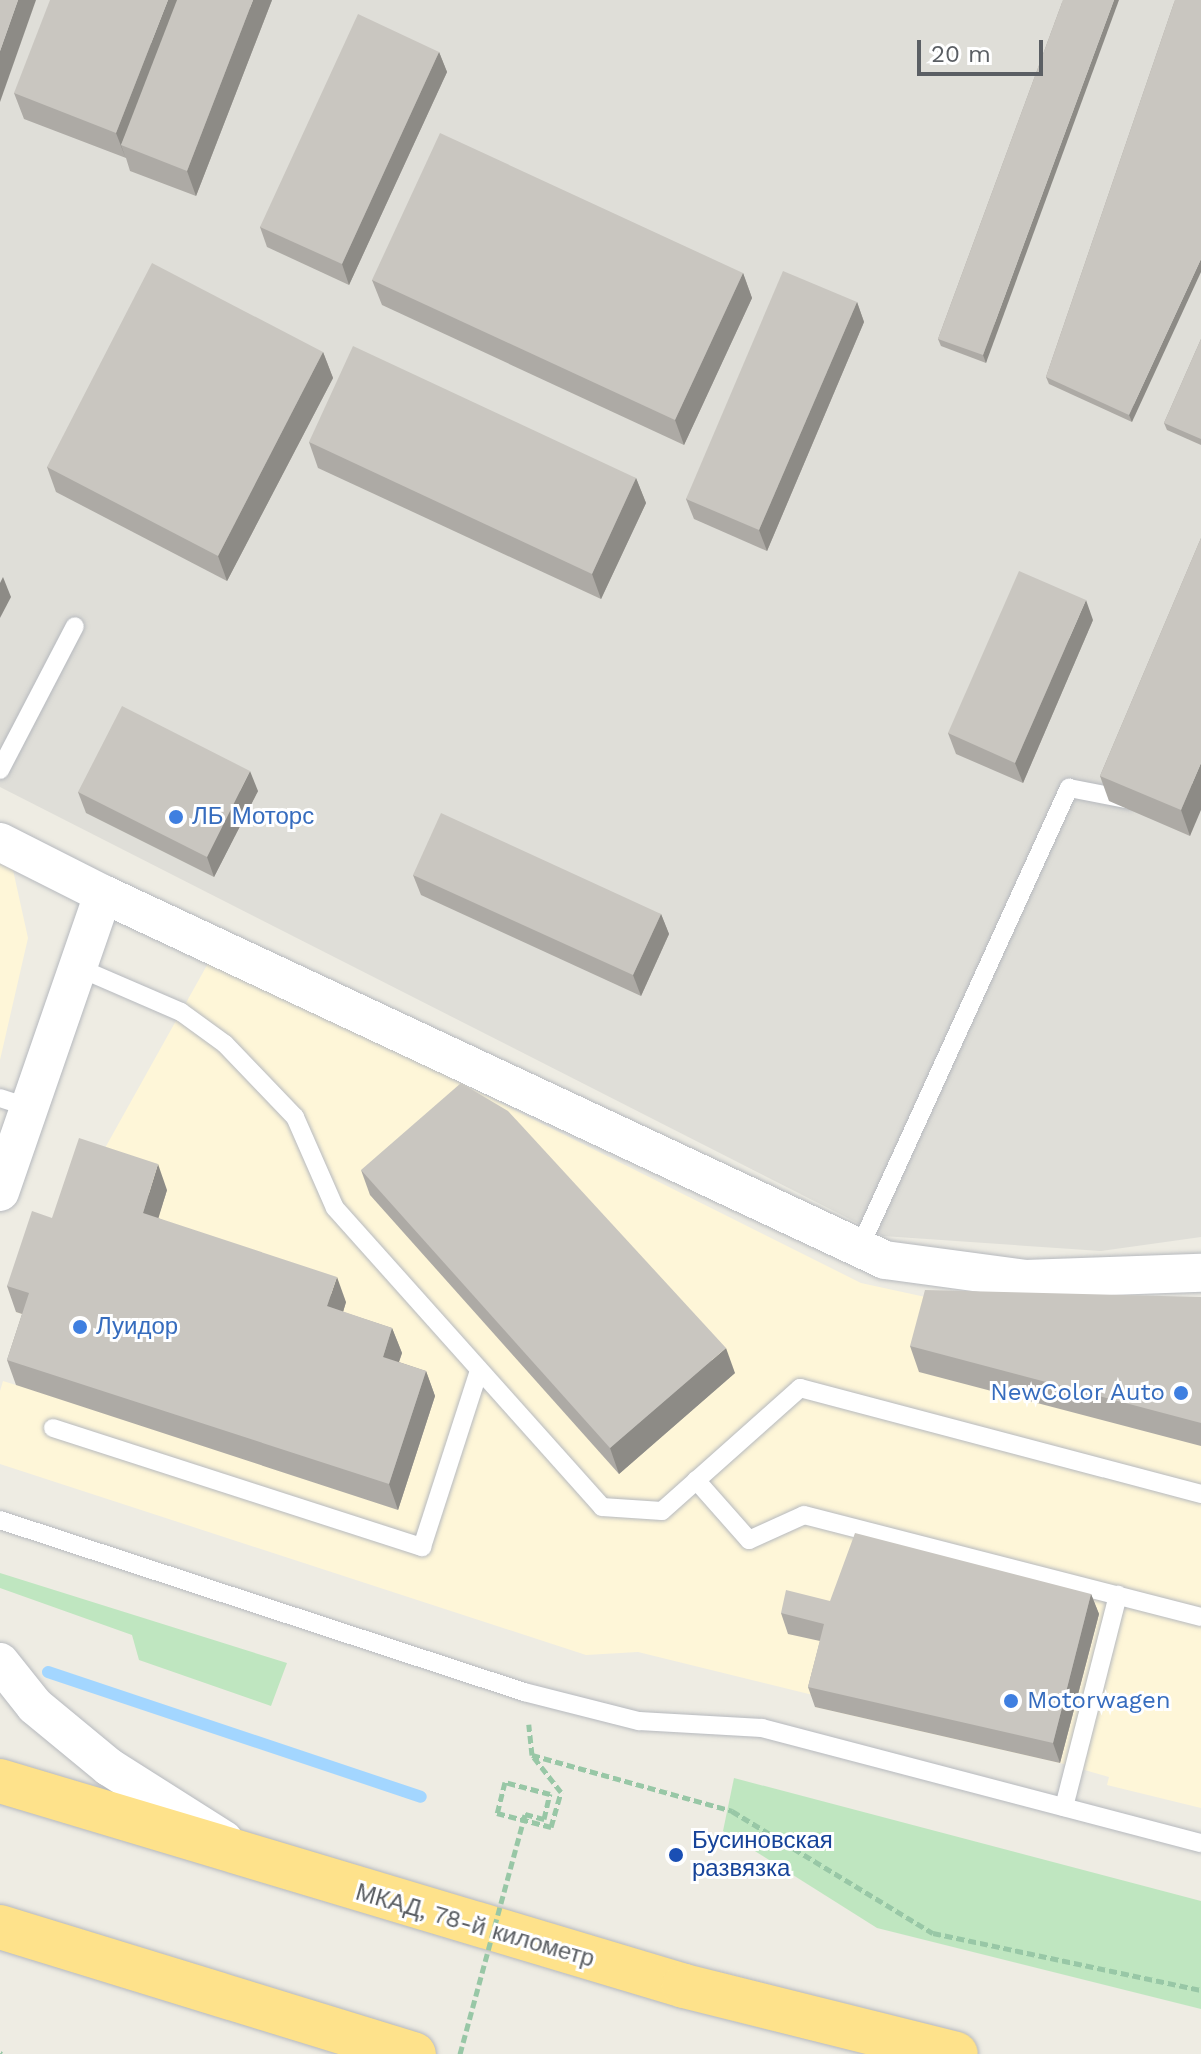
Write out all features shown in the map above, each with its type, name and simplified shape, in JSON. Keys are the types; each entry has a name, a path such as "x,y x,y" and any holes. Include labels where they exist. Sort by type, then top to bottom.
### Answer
{"highway":[{"name":"МКАД, 78-й километр","path":"0,1781 264,1865 684,1986 956,2054"},
{"path":"0,1927 414,2054"}],"street":[{"path":"0,842 103,894 885,1260 1025,1279 1201,1273"},
{"path":"0,1192 14,1102 77,967 103,894"},
{"path":"0,1662 35,1706 109,1767 264,1865"}],"lane":[{"path":"0,770 8,730 75,626"},
{"path":"859,1249 1069,788 1157,805"},
{"path":"77,967 181,1012 225,1044 295,1117 335,1208 602,1507 662,1511 800,1388 1201,1494"},
{"path":"53,1428 422,1547 479,1370"},
{"path":"696,1480 749,1540 804,1515 1201,1617"},
{"path":"0,1520 524,1692 639,1721 762,1728 1201,1843"},
{"path":"1064,1807 1118,1595"}],"path":[{"path":"460,2054 525,1814 544,1819 550,1794 505,1782 497,1813 551,1827 561,1792 532,1755 732,1811 933,1933 1201,1990"}],"shaded area":[{"path":"0,0 1201,0 1201,1237 1101,1251 883,1236 0,787"},
{"path":"0,863 13,870 28,938 0,1060"},
{"path":"211,958 861,1283 930,1298 1201,1298 1201,1808 1107,1785 1109,1777 1060,1763 815,1707 817,1696 638,1652 586,1655 0,1464 0,1391 3,1381 16,1385 37,1319 16,1312 41,1237 95,1166"}],"green space":[{"path":"0,1573 287,1663 271,1706 139,1660 132,1635 0,1588"},
{"path":"734,1778 1201,1901 1201,2009 877,1928 723,1831"}],"building":[{"path":"0,0 18,0 0,51"},
{"path":"50,0 168,0 116,133 14,93"},
{"path":"177,0 253,0 187,171 121,145"},
{"path":"1063,0 1114,0 983,355 938,339"},
{"path":"1175,0 1201,0 1201,259 1129,415 1046,377"},
{"path":"358,14 439,52 342,264 260,227"},
{"path":"440,133 743,273 675,420 372,280"},
{"path":"152,263 323,352 218,556 47,467"},
{"path":"783,271 857,302 759,530 686,499"},
{"path":"1201,339 1201,439 1164,423"},
{"path":"353,346 636,478 592,574 309,442"},
{"path":"1201,538 1201,763 1181,810 1100,776"},
{"path":"1019,571 1086,600 1015,763 948,733"},
{"path":"122,706 250,771 207,857 78,792"},
{"path":"441,813 661,914 633,975 413,875"},
{"path":"461,1083 508,1111 726,1348 610,1448 361,1170"},
{"path":"79,1138 158,1164 143,1213 337,1277 327,1306 392,1328 383,1357 426,1371 389,1484 7,1360 29,1293 7,1286 32,1211 52,1218"},
{"path":"925,1290 1201,1297 1201,1423 910,1346"},
{"path":"855,1533 1091,1594 1053,1743 808,1687 824,1624 781,1613 786,1590 830,1601"}],"waterway":[{"path":"48,1672 421,1797"}],"place":[{"name":"ЛБ Моторс","path":"176,817"},
{"name":"Луидор","path":"80,1327"},
{"name":"NewColor Auto","path":"1181,1393"},
{"name":"Motorwagen","path":"1011,1701"},
{"name":"Бусиновская развязка","path":"676,1855"}]}
